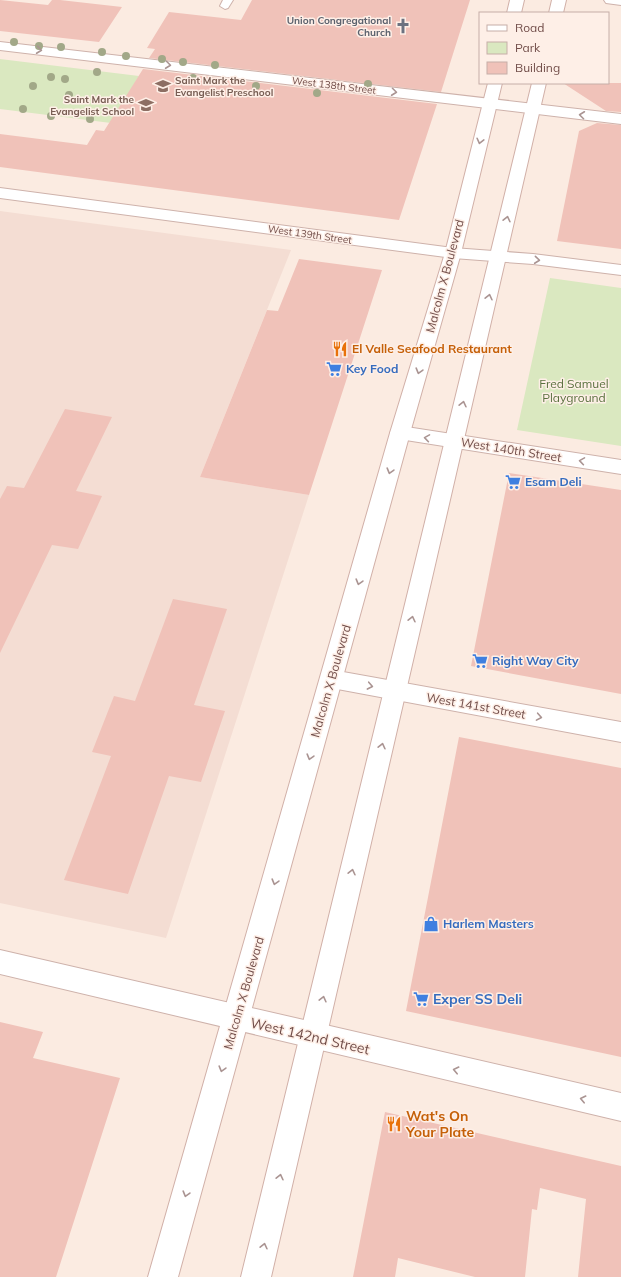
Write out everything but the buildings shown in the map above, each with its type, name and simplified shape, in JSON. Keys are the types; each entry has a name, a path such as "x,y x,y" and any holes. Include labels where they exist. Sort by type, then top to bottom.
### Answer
{"main road":[{"path":"514,12 517,0"},
{"path":"556,12 559,0"},
{"path":"611,0 621,1"},
{"name":"West 138th Street","path":"0,46 621,119"},
{"name":"Malcolm X Boulevard","path":"163,1277 237,1018 400,433 453,253 495,84"},
{"path":"256,1277 539,84"},
{"name":"West 139th Street","path":"0,193 453,253 498,256 621,270"},
{"name":"West 140th Street","path":"400,433 621,467"},
{"name":"West 141st Street","path":"332,678 395,691 621,732"},
{"name":"West 142nd Street","path":"0,962 621,1108"}],"shaded area":[{"path":"0,211 291,250 200,477 309,495 166,938 0,903"}],"green space":[{"path":"0,59 139,76 111,123 0,109"},
{"name":"Fred Samuel Playground","path":"550,278 621,288 621,446 517,430"}],"place":[{"name":"Union Congregational Church","path":"403,26"},
{"name":"Saint Mark the Evangelist Preschool","path":"163,86"},
{"name":"Saint Mark the Evangelist School","path":"146,105"},
{"name":"El Valle Seafood Restaurant","path":"340,349"},
{"name":"Key Food","path":"334,369"},
{"name":"Esam Deli","path":"513,482"},
{"name":"Right Way City","path":"480,661"},
{"name":"Harlem Masters","path":"431,924"},
{"name":"Exper SS Deli","path":"421,999"},
{"name":"Wat's On Your Plate","path":"394,1124"}]}
